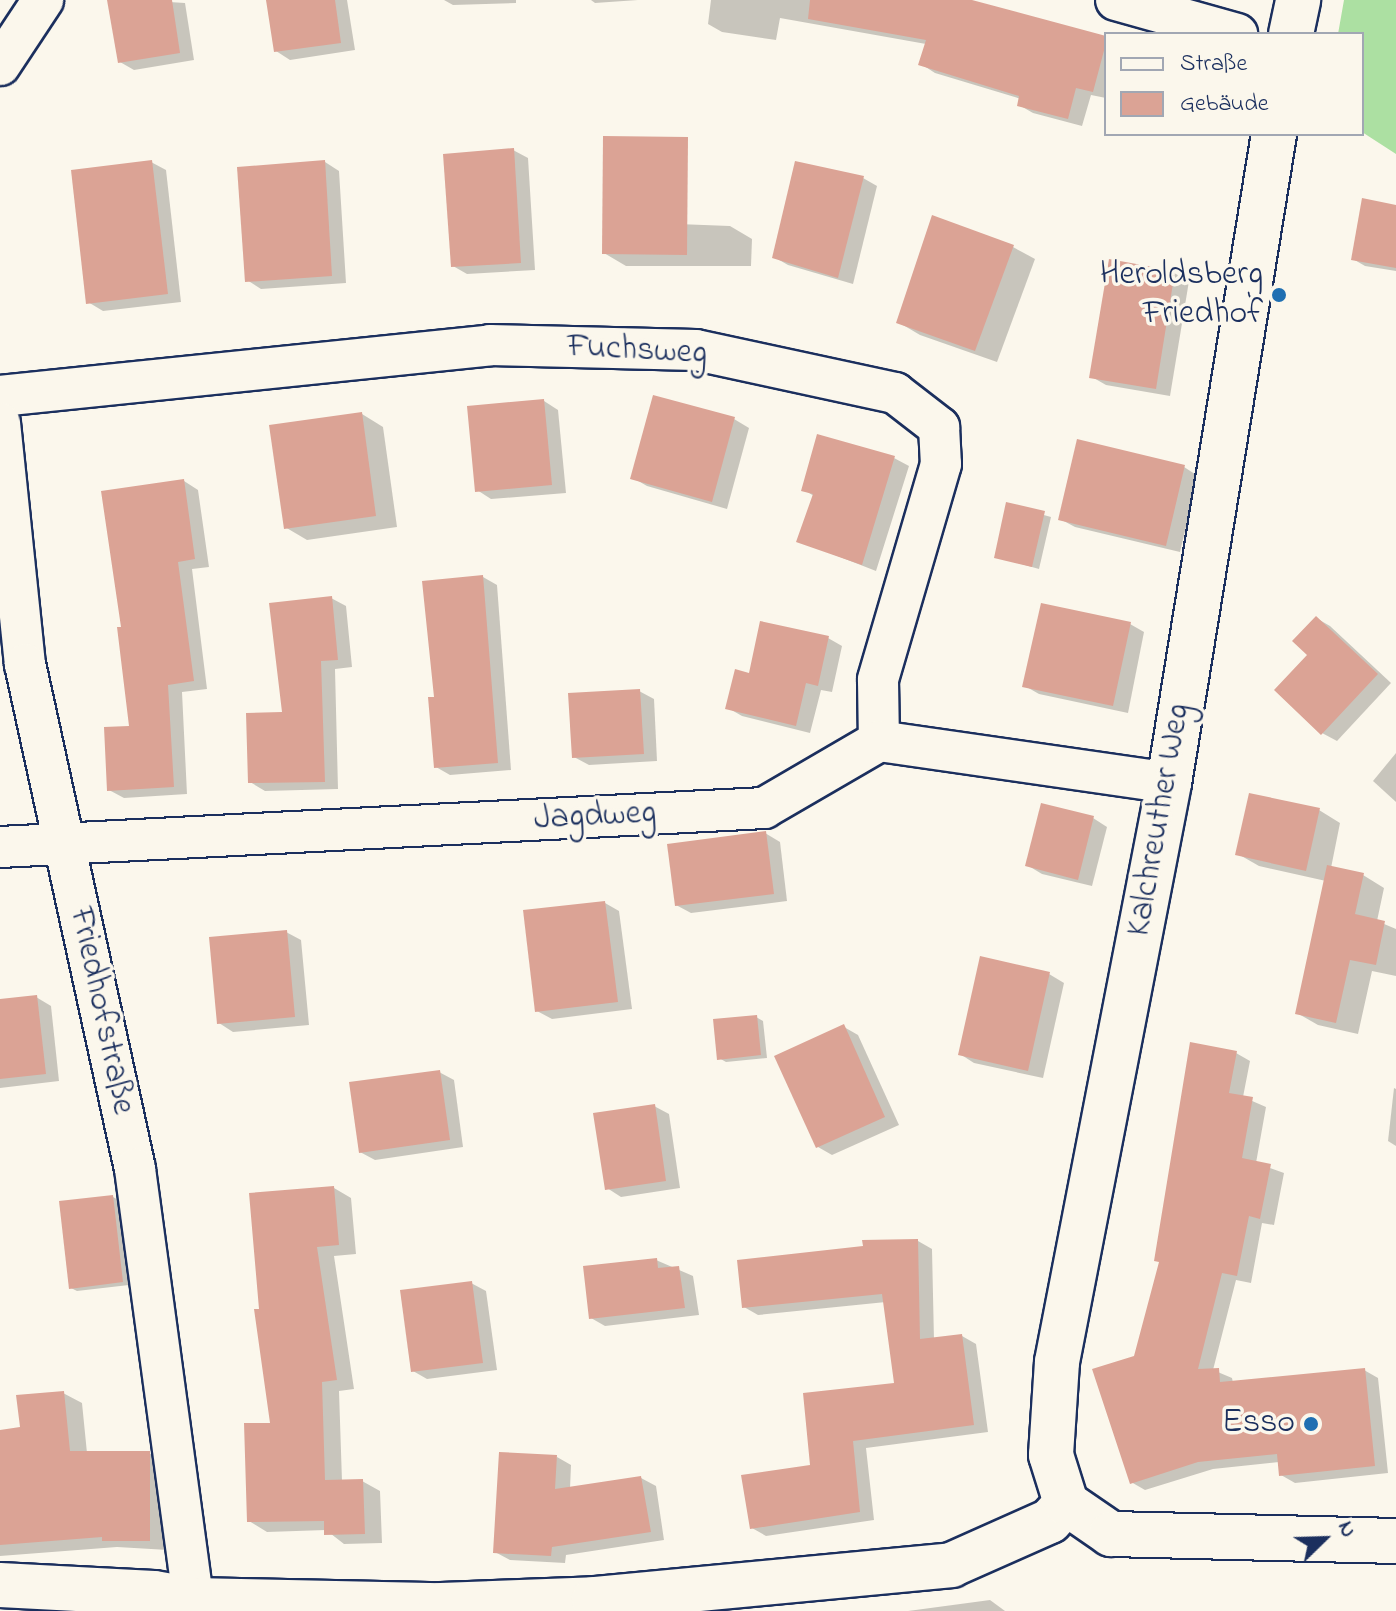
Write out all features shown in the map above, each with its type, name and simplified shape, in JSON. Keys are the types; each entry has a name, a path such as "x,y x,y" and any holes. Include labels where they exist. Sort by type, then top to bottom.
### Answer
{"main road":[{"path":"1291,32 1298,0"},
{"name":"Kalchreuther Weg","path":"1066,1503 1051,1455 1057,1362 1169,783 1274,136"},
{"path":"0,1585 166,1601 441,1605 594,1599 951,1565 1050,1521 1066,1503 1111,1534 1396,1541"}],"street":[{"path":"0,65 43,0"},
{"path":"1116,0 1230,32"},
{"name":"Fuchsweg","path":"0,396 490,345 696,350 895,393 939,427 941,464 878,680 879,741"},
{"name":"Friedhofstraße","path":"0,423 25,664 135,1169 166,1601"},
{"path":"879,741 1169,783"},
{"name":"Jagdweg","path":"0,847 764,808 879,741"}],"green space":[{"path":"1344,0 1396,0 1396,154 1364,133 1364,32 1338,32"}],"building":[{"path":"107,0 172,0 180,53 118,63"},
{"path":"266,0 335,0 341,43 274,52"},
{"path":"810,0 972,0 1104,35 1104,51 1093,92 1076,88 1068,119 1017,106 1019,96 918,65 926,40 808,19"},
{"path":"603,136 688,137 687,255 602,254"},
{"path":"514,148 521,263 451,267 443,154"},
{"path":"152,160 168,294 86,304 71,170"},
{"path":"325,160 332,276 245,282 237,167"},
{"path":"795,161 864,176 838,278 772,258"},
{"path":"1362,198 1396,205 1396,268 1351,260"},
{"path":"932,215 1014,245 975,351 896,323"},
{"path":"1109,259 1175,271 1156,389 1089,378"},
{"path":"653,395 735,417 712,502 630,479"},
{"path":"544,399 552,485 475,492 467,406"},
{"path":"362,412 376,516 284,529 269,425"},
{"path":"817,434 895,456 862,565 796,542 813,494 801,491"},
{"path":"1077,439 1185,465 1166,546 1058,520"},
{"path":"184,479 195,559 178,562 194,681 168,685 174,787 107,791 104,727 129,726 117,627 121,627 101,491"},
{"path":"1006,502 1045,511 1032,567 994,558"},
{"path":"483,575 498,763 434,768 428,697 434,697 422,581"},
{"path":"332,596 338,660 321,661 325,782 248,783 246,713 282,712 269,603"},
{"path":"1041,603 1131,622 1113,706 1022,687"},
{"path":"1316,616 1378,674 1321,735 1274,690 1307,655 1292,641"},
{"path":"760,621 829,636 818,686 806,683 796,726 725,709 735,669 749,673"},
{"path":"640,689 644,754 572,758 568,693"},
{"path":"1249,793 1320,808 1306,871 1235,855"},
{"path":"1041,803 1094,816 1078,880 1025,866"},
{"path":"766,831 774,894 675,906 667,844"},
{"path":"1327,865 1364,873 1355,914 1385,921 1376,965 1350,960 1336,1023 1295,1014"},
{"path":"605,901 618,1002 535,1012 523,910"},
{"path":"287,930 295,1017 217,1024 209,937"},
{"path":"980,956 1050,972 1028,1071 958,1055"},
{"path":"37,995 46,1074 0,1079 0,999"},
{"path":"757,1015 761,1055 717,1060 713,1019"},
{"path":"844,1024 885,1117 816,1148 774,1056"},
{"path":"1190,1042 1237,1051 1229,1093 1253,1097 1242,1158 1271,1164 1260,1219 1249,1216 1237,1276 1222,1273 1198,1369 1219,1368 1220,1382 1365,1368 1375,1466 1279,1476 1277,1454 1198,1462 1130,1484 1092,1369 1134,1356 1159,1262 1154,1261"},
{"path":"440,1070 450,1140 359,1153 349,1082"},
{"path":"655,1104 666,1181 605,1190 593,1113"},
{"path":"334,1186 339,1245 317,1247 337,1380 322,1382 325,1480 363,1479 365,1534 324,1535 324,1521 247,1522 244,1423 270,1423 254,1309 259,1309 249,1193"},
{"path":"113,1195 123,1282 69,1289 59,1201"},
{"path":"918,1239 920,1339 962,1334 974,1425 853,1441 860,1512 750,1529 741,1475 810,1465 803,1393 894,1383 882,1294 742,1308 737,1260 863,1246 862,1240"},
{"path":"657,1258 658,1268 679,1266 685,1308 589,1319 583,1266"},
{"path":"472,1281 483,1363 411,1372 400,1290"},
{"path":"64,1391 70,1451 150,1451 150,1541 102,1541 102,1537 0,1545 0,1430 20,1427 16,1395"},
{"path":"499,1452 557,1455 555,1489 641,1476 651,1532 552,1547 551,1556 493,1553"}],"place":[{"name":"Heroldsberg Friedhof","path":"1279,295"},
{"name":"Esso","path":"1311,1424"}]}
